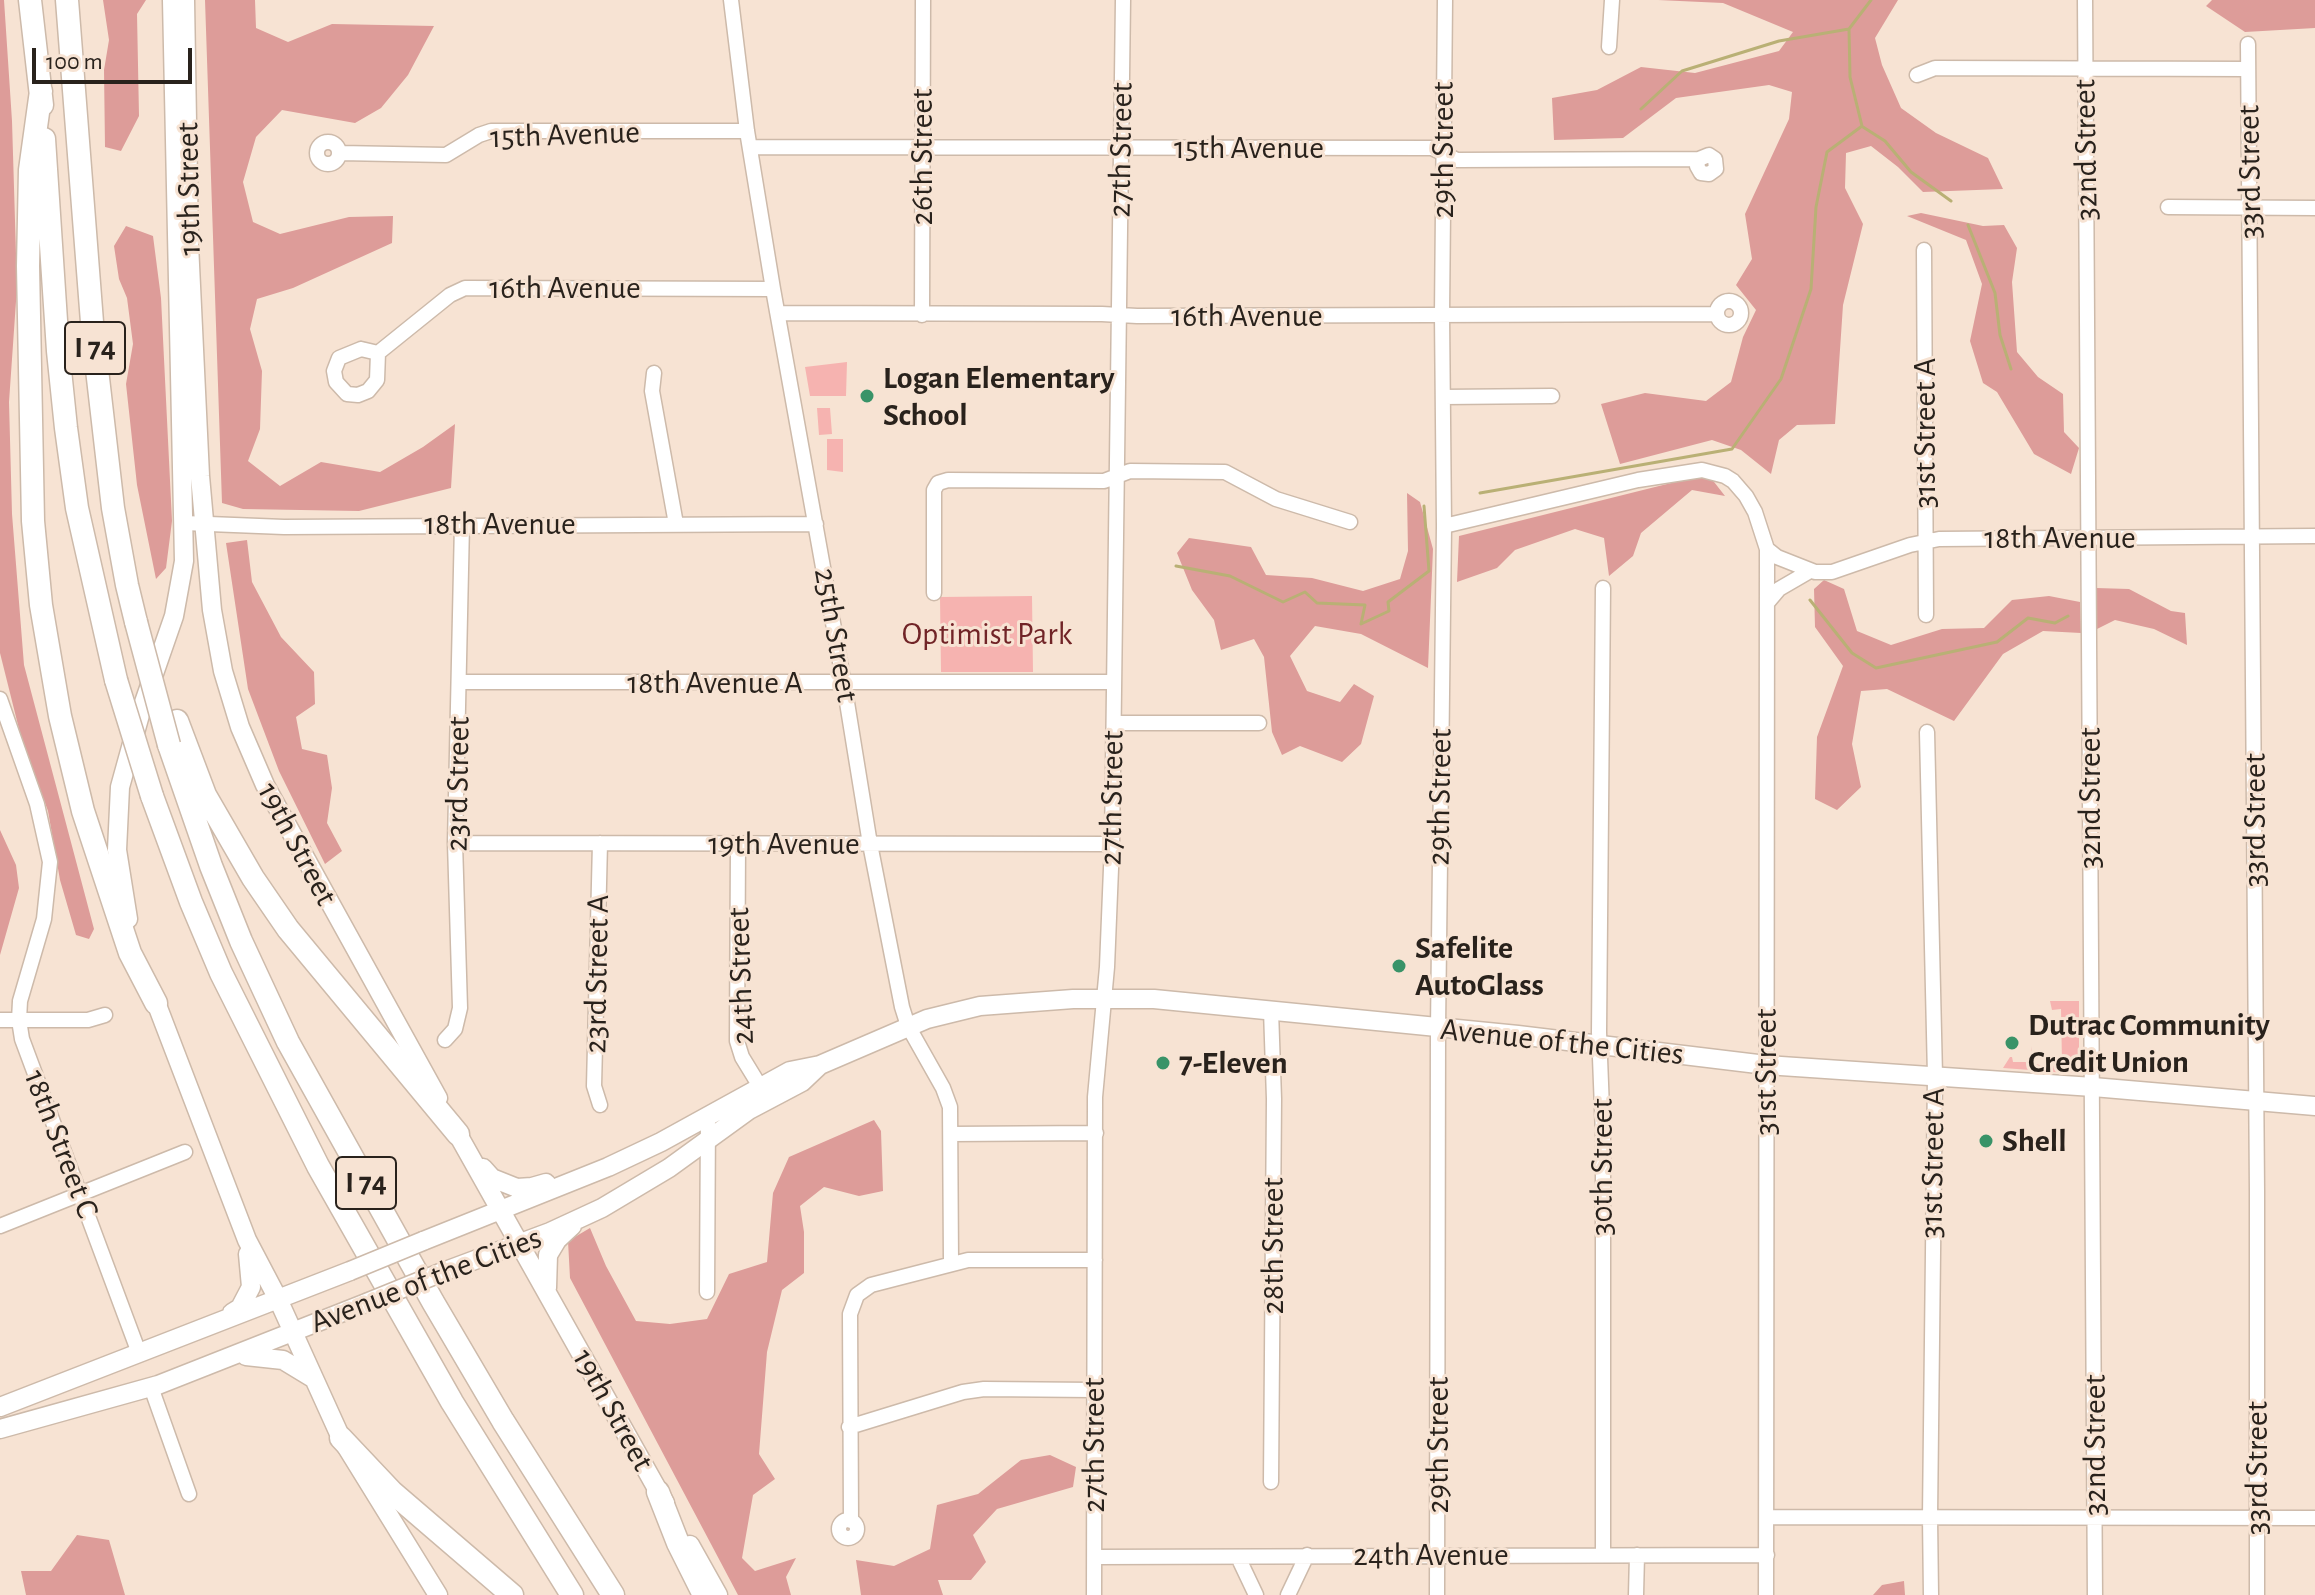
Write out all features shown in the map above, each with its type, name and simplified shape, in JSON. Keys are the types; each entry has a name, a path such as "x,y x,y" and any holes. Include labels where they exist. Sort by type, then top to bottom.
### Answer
{"highway":[{"name":"I 74","path":"30,0 41,91 58,351 77,508 116,680 152,796 221,973 318,1166 452,1402 572,1595"},
{"name":"I 74","path":"67,0 93,335 113,508 124,573 169,745 211,866 288,1042 449,1329 613,1595"},
{"path":"41,91 30,170 28,266 32,507 43,618 60,716 83,811 130,953 156,1003"},
{"path":"136,622 205,795 253,878 288,929 463,1142"},
{"path":"341,1438 392,1492 512,1595"},
{"path":"658,1492 678,1543 704,1595"}],"main road":[{"name":"19th Street","path":"172,0 194,523 223,671 255,764 293,841 718,1595"},
{"name":"19th Street","path":"185,0 194,523 178,600 124,769 116,817 124,905 156,1003 247,1240 278,1299 341,1438 438,1595"},
{"name":"Avenue of the Cities","path":"0,1407 608,1167 708,1116 802,1082 820,1065 908,1026 980,1006 1104,997 1271,1010 1766,1065 2093,1087 2315,1106"},
{"name":"Avenue of the Cities","path":"0,1429 151,1387 587,1215 643,1185 764,1094"},
{"path":"463,1142 492,1178 517,1188 532,1187 708,1116"},
{"path":"547,1290 548,1255 564,1232 587,1215"},
{"path":"218,1323 240,1308 251,1287 247,1240"},
{"path":"236,1356 275,1357 314,1379"}],"street":[{"name":"25th Street","path":"731,0 747,131 773,289 870,844 902,1007 908,1026 947,1097 951,1134 951,1262"},
{"name":"26th Street","path":"922,315 923,0"},
{"name":"27th Street","path":"1094,1595 1096,1071 1104,997 1112,844 1123,0"},
{"name":"29th Street","path":"1437,1595 1445,0"},
{"path":"1609,47 1612,0"},
{"name":"32nd Street","path":"2085,0 2095,1595"},
{"name":"33rd Street","path":"2248,44 2257,1100 2257,1595"},
{"path":"1917,75 1935,68 2085,66 2248,69"},
{"name":"15th Avenue","path":"340,153 446,155 491,131 747,131"},
{"name":"15th Avenue","path":"750,147 1432,148 1457,160 1699,159"},
{"path":"2168,207 2315,208"},
{"name":"31st Street A","path":"1924,250 1926,615"},
{"name":"16th Avenue","path":"378,353 450,295 465,288 773,289"},
{"name":"16th Avenue","path":"778,313 1717,314"},
{"path":"654,373 652,391 676,524"},
{"path":"1443,397 1552,396"},
{"path":"1444,526 1638,480 1702,470 1733,481 1746,496 1755,512 1767,549 1777,557 1810,571"},
{"path":"934,593 934,490 938,483 948,480 1104,481 1130,471 1225,472 1276,499 1350,522"},
{"name":"18th Avenue","path":"194,523 284,527 816,524"},
{"name":"23rd Street","path":"445,1040 455,1029 460,1008 455,843 462,524"},
{"name":"18th Avenue","path":"1768,602 1779,589 1810,571 1832,572 1939,539 2315,536"},
{"name":"31st Street","path":"1766,1595 1767,549"},
{"name":"30th Street","path":"1603,588 1599,1045 1603,1135 1603,1554"},
{"name":"18th Avenue A","path":"460,682 1113,682"},
{"name":"18th Street C","path":"0,699 37,804 50,862 44,919 24,981 19,1020 22,1039 139,1353"},
{"path":"1114,723 1259,723"},
{"name":"31st Street A","path":"1927,732 1935,1076 1931,1595"},
{"name":"19th Avenue","path":"455,843 1112,844"},
{"name":"23rd Street A","path":"600,843 594,1086 600,1105"},
{"name":"24th Street","path":"738,845 737,1041 742,1057 764,1094"},
{"name":"28th Street","path":"1271,1010 1274,1099 1271,1482"},
{"path":"0,1020 88,1020 105,1015"},
{"path":"707,1292 708,1116"},
{"path":"951,1134 1096,1133"},
{"path":"0,1226 185,1152"},
{"path":"851,1521 850,1314 857,1295 871,1285 951,1262 976,1259 1095,1260"},
{"path":"151,1387 189,1494"},
{"path":"849,1427 963,1392 984,1389 1094,1390"},
{"path":"1767,1517 2315,1518"},
{"path":"1288,1595 1307,1555"},
{"path":"1636,1595 1637,1555"},
{"name":"24th Avenue","path":"1095,1557 1767,1555"},
{"path":"1238,1557 1256,1595"}],"green space":[{"path":"847,362 846,396 810,396 805,367"},
{"path":"817,408 830,408 832,434 819,435"},
{"path":"827,439 843,439 843,472 827,470"},
{"name":"Optimist Park","path":"1032,596 1033,672 941,672 940,597"},
{"path":"2050,1001 2079,1001 2079,1073 2052,1072 2053,1066 2062,1063 2061,1009 2052,1010"},
{"path":"2032,1046 2032,1063 2043,1066 2044,1071 2003,1068 2010,1057 2013,1062 2027,1062 2027,1058 2031,1058"}],"shaded area":[{"path":"0,0 4,0 12,121 17,287 9,402 12,514 24,665 94,929 89,939 76,935 60,880 48,811 22,741 0,653"},
{"path":"103,0 146,0 137,14 139,116 121,151 105,147 104,70 109,40"},
{"path":"205,0 255,0 256,28 288,42 332,24 434,26 408,75 381,108 355,123 282,110 256,137 243,182 253,222 280,234 349,217 393,216 392,243 293,288 257,299 250,329 262,371 260,429 248,461 280,486 321,462 380,472 455,424 451,488 359,511 243,509 222,503"},
{"path":"1658,0 1898,0 1875,38 1882,65 1901,108 1936,133 1988,158 2003,189 1923,192 1871,146 1846,153 1845,188 1863,224 1843,305 1835,424 1797,425 1779,440 1771,474 1741,450 1712,440 1620,464 1601,404 1645,393 1706,401 1731,382 1743,337 1756,310 1736,285 1752,259 1745,214 1789,119 1792,92 1769,85 1676,98 1623,138 1554,140 1552,98 1597,90 1641,67 1695,73 1779,51 1793,32 1723,3"},
{"path":"2212,0 2315,0 2315,28 2245,32 2206,6"},
{"path":"1921,213 1983,226 2004,225 2017,248 2012,282 2017,352 2038,377 2063,394 2064,432 2079,448 2071,474 2034,454 1997,392 1983,383 1970,341 1982,284 1966,240 1907,216"},
{"path":"126,226 153,236 161,298 172,521 166,568 156,579 137,485 126,384 133,344 127,298 119,279 114,246"},
{"path":"1695,477 1711,478 1725,496 1692,490 1641,533 1633,556 1609,576 1604,538 1575,529 1515,550 1497,568 1457,582 1459,536"},
{"path":"1407,493 1420,502 1433,549 1428,668 1361,634 1315,626 1290,656 1307,691 1340,702 1354,684 1374,696 1361,744 1342,762 1300,746 1282,755 1272,732 1264,657 1254,639 1221,650 1214,620 1192,590 1177,553 1189,538 1251,547 1266,575 1312,578 1363,591 1400,579 1408,551"},
{"path":"247,540 252,582 281,637 314,672 315,704 296,717 302,749 327,755 332,788 327,823 342,851 325,864 279,771 248,689 226,543"},
{"path":"1824,580 1844,589 1857,631 1891,645 1942,629 1984,628 2012,600 2049,596 2080,602 2081,633 2043,631 2003,654 1954,721 1887,689 1861,691 1852,744 1861,787 1837,810 1815,799 1817,737 1843,666 1815,627 1814,589"},
{"path":"2096,588 2129,589 2171,611 2185,613 2187,645 2154,629 2115,620 2097,629"},
{"path":"0,830 16,865 19,888 0,955"},
{"path":"874,1120 881,1131 883,1191 859,1196 824,1187 800,1206 804,1232 804,1273 782,1290 767,1352 759,1454 775,1479 753,1495 742,1558 755,1571 796,1558 786,1577 791,1595 738,1595 570,1278 568,1241 590,1228 606,1266 636,1321 670,1324 707,1319 729,1274 767,1262 773,1193 789,1157"},
{"path":"1050,1455 1076,1467 1073,1487 997,1509 973,1535 986,1562 971,1580 938,1580 943,1595 861,1595 856,1560 894,1566 930,1549 937,1505 978,1494 1021,1460"},
{"path":"77,1535 109,1540 125,1595 26,1595 21,1571 51,1571"},
{"path":"1904,1581 1905,1595 1873,1595 1882,1585"}],"waterway":[{"path":"1480,493 1732,449 1781,379 1811,289 1816,207 1827,152 1862,126 1850,77 1849,29 1871,0"},
{"path":"1641,109 1682,71 1779,41 1849,29"},
{"path":"1863,127 1885,141 1911,172 1951,201"},
{"path":"1968,225 1995,293 2000,335 2011,369"},
{"path":"1176,566 1230,576 1283,602 1305,592 1317,603 1365,605 1361,624 1389,611 1388,602 1429,571 1424,506"},
{"path":"1810,600 1852,653 1876,668 1997,642 2028,618 2055,623 2068,616"}],"place":[{"name":"Logan Elementary School","path":"867,396"},
{"name":"Safelite AutoGlass","path":"1399,966"},
{"name":"Dutrac Community Credit Union","path":"2012,1043"},
{"name":"7-Eleven","path":"1163,1063"},
{"name":"Shell","path":"1986,1141"}]}
